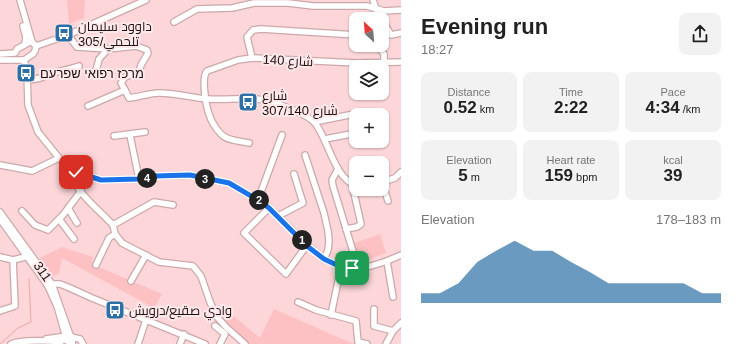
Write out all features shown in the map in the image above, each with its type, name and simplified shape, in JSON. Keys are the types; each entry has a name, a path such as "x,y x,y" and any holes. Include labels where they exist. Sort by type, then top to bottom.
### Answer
{"street":[{"path":"0,60 24,60 35,51 19,0"},
{"path":"19,0 26,37 25,44"},
{"path":"0,54 14,53 25,44 34,44 68,35 146,0"},
{"path":"374,0 376,9 391,35 401,33"},
{"path":"174,22 197,9 224,9 254,3 288,3 313,6 367,6 384,11 401,10"},
{"path":"252,58 247,37 253,30 261,29 349,35"},
{"path":"68,35 77,47 108,49 136,46 147,50 148,53 139,72 125,77 121,83 129,98 159,93 207,99 258,99 294,110 314,122 325,139 338,169 349,180"},
{"path":"95,75 99,59 108,49"},
{"path":"14,53 17,59"},
{"name":"شارع 140","path":"207,99 204,86 204,76 207,71 238,60 252,58 349,63"},
{"path":"24,60 28,79 28,105 38,132 59,158 76,172 101,180 190,175 229,183 269,208 307,246 324,259 341,267 358,268 371,266 401,255"},
{"name":"شارع 140","path":"389,63 401,62"},
{"path":"28,79 36,80 56,72 78,66"},
{"path":"88,106 125,90"},
{"path":"207,99 209,115 223,136 249,143"},
{"path":"314,122 349,115"},
{"path":"114,136 145,132"},
{"path":"130,134 139,179"},
{"path":"325,139 349,134"},
{"path":"258,200 282,135"},
{"path":"306,155 306,161 324,213 329,236 328,250 324,259"},
{"path":"0,165 32,171 59,158"},
{"path":"68,164 69,173 80,191 114,225 115,234 122,243 159,262 193,266 201,276 217,317 227,328 246,344"},
{"path":"338,169 332,180 333,186 358,268"},
{"path":"388,201 382,182 395,178 401,172"},
{"path":"278,216 303,204 294,174"},
{"path":"22,212 35,225 48,230 59,219 80,191"},
{"path":"346,230 358,227 362,224 356,196"},
{"path":"114,225 154,202 173,205"},
{"path":"68,208 77,223"},
{"path":"269,208 244,233 286,274 307,246"},
{"name":"311","path":"0,212 29,256"},
{"name":"311","path":"0,219 50,285 61,307 69,340"},
{"path":"59,219 74,239"},
{"path":"96,265 109,238 115,234"},
{"path":"131,281 146,255"},
{"path":"0,257 12,260 29,256"},
{"path":"0,311 15,306 12,260"},
{"path":"387,261 393,297"},
{"path":"331,315 341,267"},
{"path":"50,285 60,284 146,320 184,334 205,344"},
{"name":"311","path":"50,285 62,325 69,340"},
{"path":"298,302 331,315 356,321 358,342 367,344"},
{"path":"374,309 374,326 393,330"},
{"path":"135,344 146,320"},
{"path":"386,344 393,330 401,322"},
{"path":"55,341 62,325"},
{"path":"215,326 225,334 220,344"},
{"path":"180,344 184,334"},
{"path":"11,344 19,342 80,339 83,344"}],"shaded area":[{"path":"67,0 85,0 84,18 69,24"},
{"path":"380,234 386,253 359,263 352,244"},
{"path":"62,247 93,257 92,264 162,294 154,308 62,258 59,273 52,277 40,258"},
{"path":"274,309 356,344 250,344 234,332 223,319 229,312 260,338"}],"waterway":[{"path":"0,344 18,328 31,322 29,279"}],"place":[{"name":"داوود سليمان تلحمي/305","path":"64,33"},
{"name":"מרכז רפואי שפרעם","path":"26,73"},
{"name":"شارع 307/شارع 140","path":"248,102"},
{"name":"وادي صقيع/درويش","path":"115,310"}],"route":[{"path":"76,172 101,180 190,175 229,183 269,208 307,246 324,259 341,267 352,268"}]}
